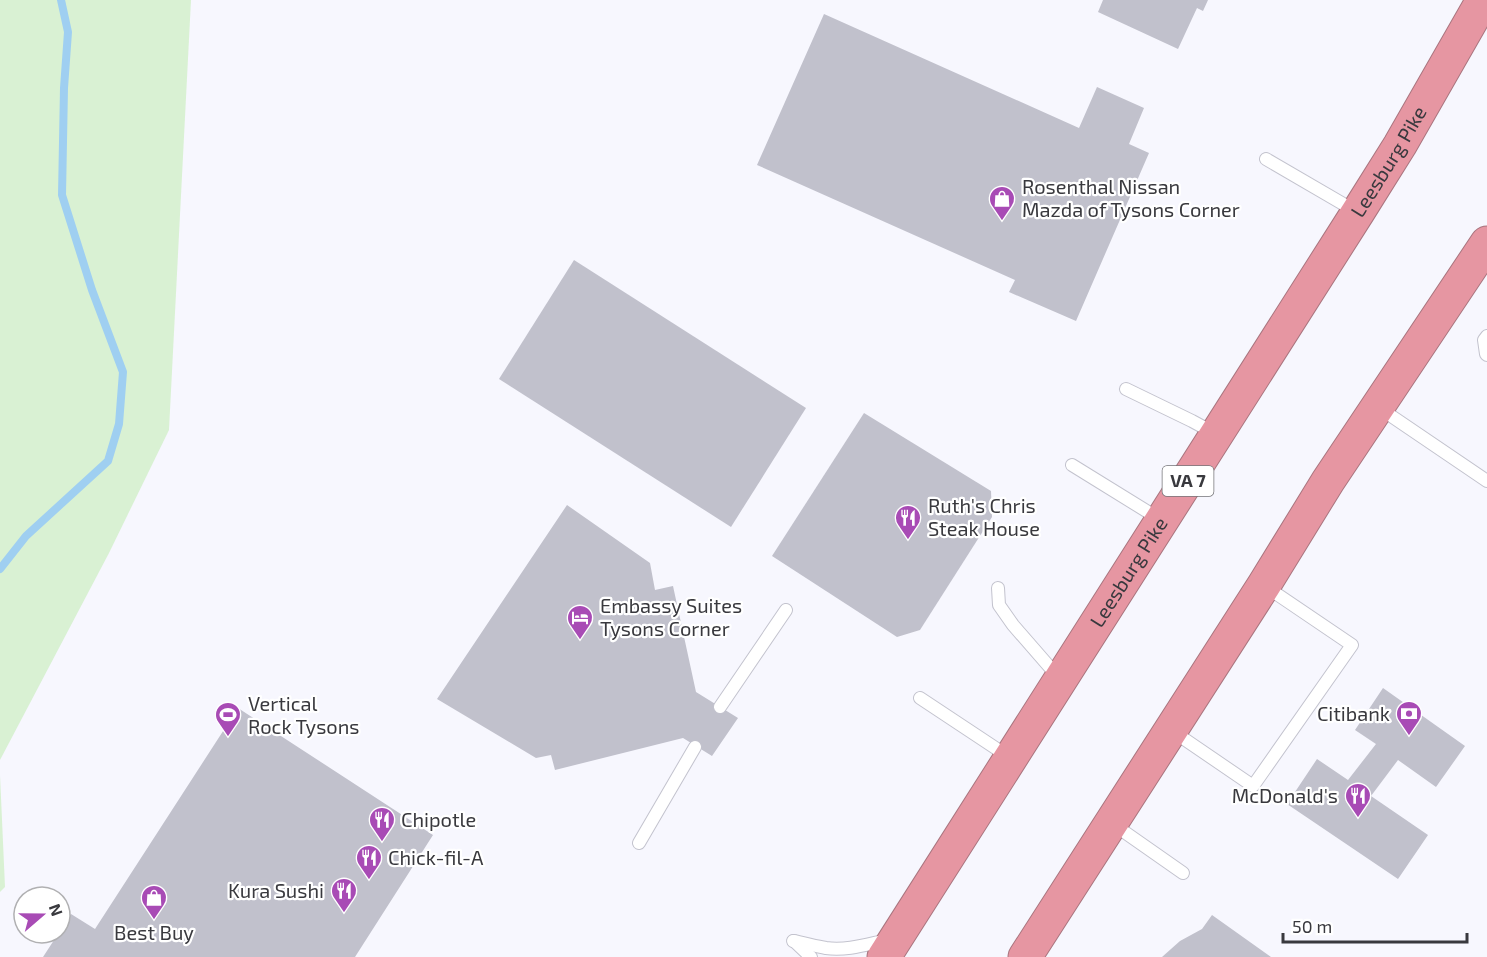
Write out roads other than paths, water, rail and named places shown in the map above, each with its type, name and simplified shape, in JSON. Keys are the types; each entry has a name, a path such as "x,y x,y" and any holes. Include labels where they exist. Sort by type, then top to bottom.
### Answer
{"highway":[{"name":"Leesburg Pike","path":"890,948 1400,145 1483,0"},
{"path":"1025,957 1377,407 1484,253"}],"lane":[{"path":"1266,159 1358,212"},
{"path":"1487,336 1484,340 1487,355"},
{"path":"1126,389 1192,420 1217,435"},
{"path":"1377,407 1487,481"},
{"path":"1072,465 1162,520"},
{"path":"1170,729 1253,786 1352,645 1264,585"},
{"path":"998,588 999,605 1060,680"},
{"path":"720,707 786,610"},
{"path":"920,698 1010,758"},
{"path":"639,843 695,747"},
{"path":"1111,823 1183,873"},
{"path":"811,957 793,940 825,948 859,946 890,948"}],"waterway":[{"path":"0,569 26,536 108,461 119,424 123,372 92,290 62,195 64,88 68,32 61,0"}],"place":[{"name":"Rosenthal Nissan Mazda of Tysons Corner","path":"1002,222"},
{"name":"Ruth's Chris Steak House","path":"908,541"},
{"name":"Embassy Suites Tysons Corner","path":"580,641"},
{"name":"Citibank","path":"1409,737"},
{"name":"Vertical Rock Tysons","path":"228,738"},
{"name":"McDonald's","path":"1358,819"},
{"name":"Chipotle","path":"382,843"},
{"name":"Chick-fil-A","path":"369,881"},
{"name":"Kura Sushi","path":"344,914"},
{"name":"Best Buy","path":"154,921"}]}
